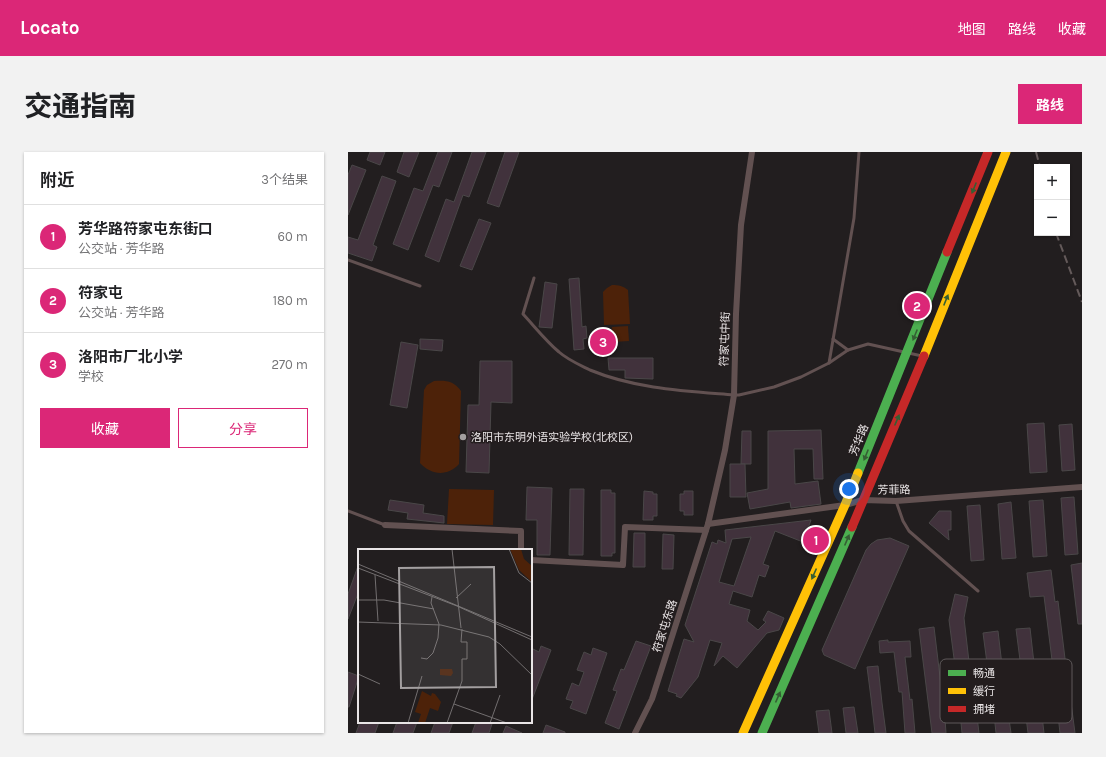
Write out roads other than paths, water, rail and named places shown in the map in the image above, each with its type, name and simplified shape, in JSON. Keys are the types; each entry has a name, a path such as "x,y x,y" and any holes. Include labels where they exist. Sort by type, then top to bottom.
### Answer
{"main road":[{"name":"芳华路","path":"743,733 845,505 908,353 988,152"},
{"path":"762,733 863,500 1006,152"}],"street":[{"name":"符家屯中街","path":"707,527 725,450 734,395 736,314 741,225 752,152"},
{"name":"芳菲路","path":"532,560 623,565 625,527 707,527 845,505 863,500 896,501 1082,487"},
{"path":"385,525 521,531 520,549"},
{"name":"符家屯东路","path":"635,733 652,699 707,527"}],"lane":[{"path":"829,364 854,218 859,152"},
{"path":"348,260 420,286"},
{"path":"534,278 523,314 559,352 578,364 624,382 651,387 734,395 774,387 801,377 829,364 848,350 868,344 923,357"},
{"path":"833,339 848,350"},
{"path":"896,501 903,521 909,531 978,591"},
{"path":"348,512 385,525"}],"railway":[{"path":"1036,152 1039,164"},
{"path":"1057,236 1082,302"}],"place":[{"name":"符家屯","path":"917,306"},
{"name":"洛阳市厂北小学","path":"603,342"},
{"name":"洛阳市东明外语实验学校(北校区)","path":"463,437"},
{"name":"芳华路符家屯东街口","path":"816,540"}]}
